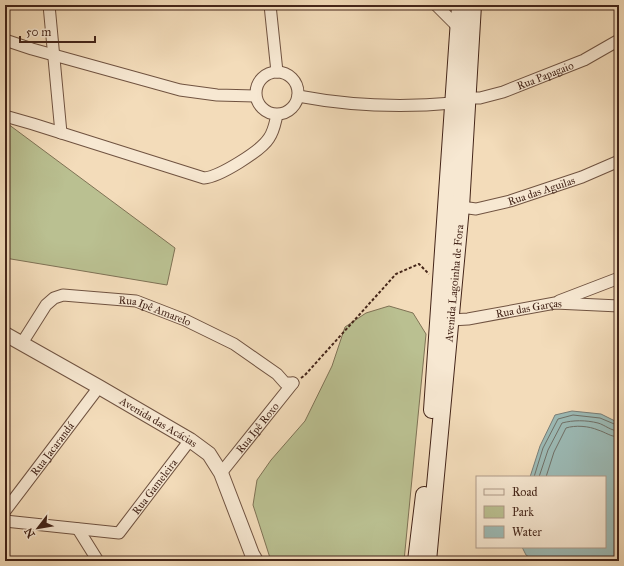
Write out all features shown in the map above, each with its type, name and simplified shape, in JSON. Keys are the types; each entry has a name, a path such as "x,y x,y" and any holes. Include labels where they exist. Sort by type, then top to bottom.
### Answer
{"main road":[{"name":"Avenida Lagoinha de Fora","path":"416,561 445,319 461,207 460,5"},
{"name":"Avenida Lagoinha de Fora","path":"428,561 445,319 441,284 460,100 473,5"}],"street":[{"path":"49,5 61,133"},
{"path":"270,5 276,72"},
{"path":"436,5 459,28"},
{"path":"5,40 54,56 180,90 217,95 256,96"},
{"name":"Rua Papagaio","path":"298,96 341,103 399,107 480,98 503,92 584,60 619,40"},
{"path":"276,72 286,75 294,81 298,96 294,106 291,109 277,115 267,112 259,106 256,96 257,86 262,78 276,72"},
{"path":"5,116 22,120 200,178 209,178 217,175 262,147 272,133 277,115"},
{"name":"Rua das Aguilas","path":"461,207 476,209 510,201 582,177 619,161"},
{"path":"555,303 619,278"},
{"name":"Rua Ipê Amarelo","path":"22,343 46,305 54,298 63,295 136,301 185,320 234,344 277,374 285,383 293,383"},
{"name":"Rua das Garças","path":"445,319 468,319 555,303 619,306"},
{"name":"Avenida das Acácias","path":"5,334 190,440 209,454 221,472 256,561"},
{"name":"Rua Ipê Roxo","path":"221,472 293,383"},
{"name":"Rua Jacarandá","path":"5,511 99,387"},
{"name":"Rua Gameleira","path":"78,529 119,533 190,440"},
{"path":"5,521 78,529 98,561"}],"path":[{"path":"293,383 305,375 396,274 419,264 441,284"}],"green space":[{"path":"8,124 175,248 167,285 5,258 5,125"},
{"path":"389,306 413,313 426,334 404,561 271,561 253,505 257,480 271,460 305,421 332,366 345,327 366,313"}],"water":[{"path":"572,411 601,414 619,423 619,558 611,561 535,561 526,555 522,548 606,548 606,476 530,476 540,446 555,415"}]}
